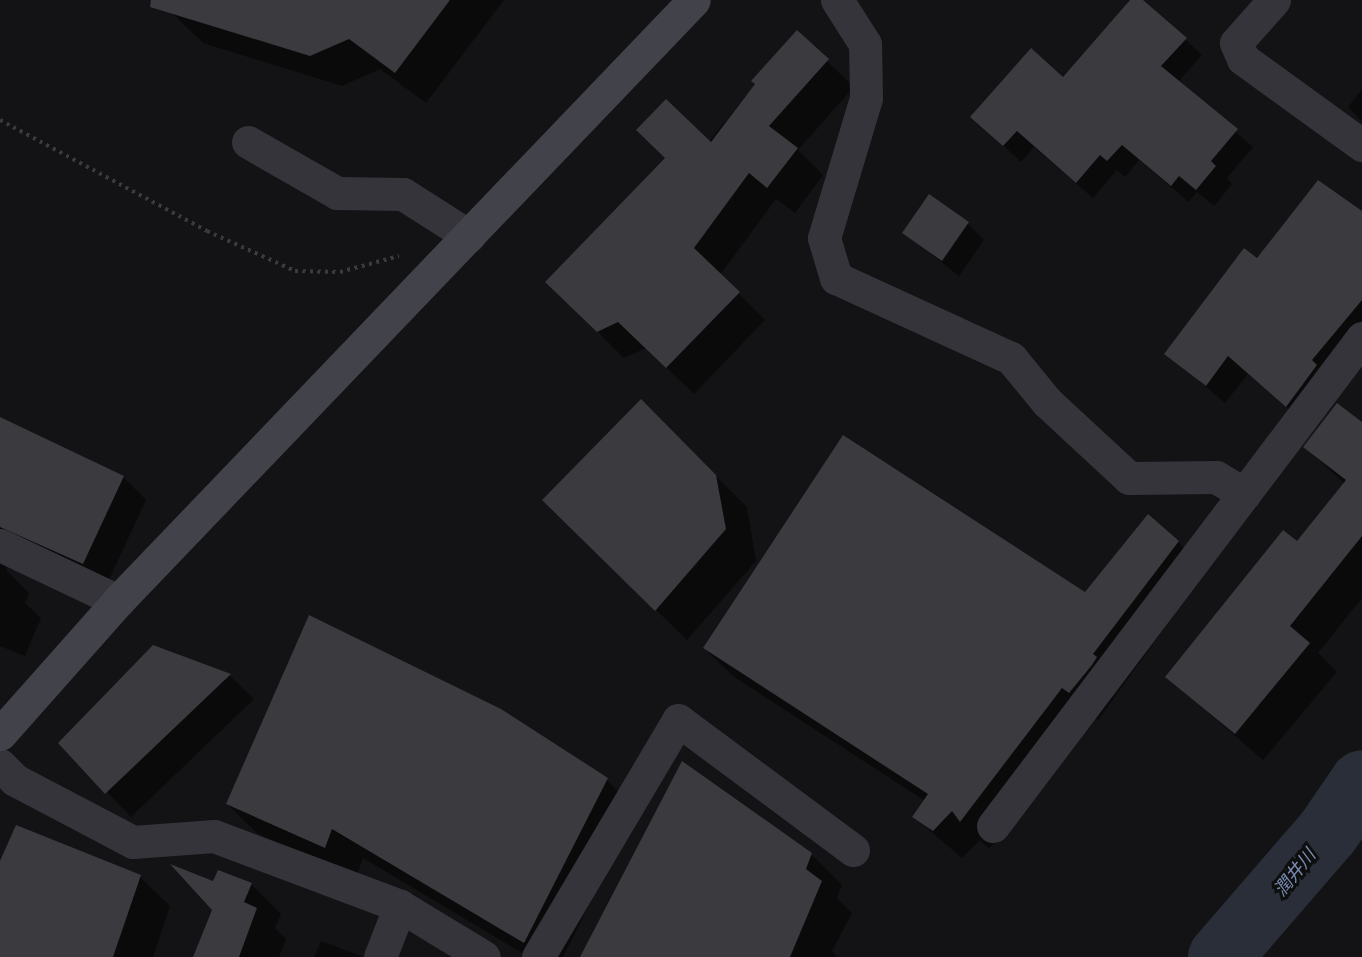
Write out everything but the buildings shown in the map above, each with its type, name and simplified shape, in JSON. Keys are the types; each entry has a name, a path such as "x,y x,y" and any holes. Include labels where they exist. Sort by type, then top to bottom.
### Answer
{"street":[{"path":"0,734 118,601 694,0"},
{"path":"837,0 865,44 866,98 824,238 836,278 1011,358 1047,402 1129,478 1216,477 1244,494"},
{"path":"1274,0 1236,43 1244,59 1362,145"},
{"path":"248,142 337,193 403,195 469,236"},
{"path":"993,826 1362,338"},
{"path":"0,545 118,601"},
{"path":"538,957 678,720 853,850"},
{"path":"0,765 15,780 133,842 214,836 400,906 484,957"},
{"path":"380,957 400,906"}],"path":[{"path":"0,120 207,231 295,271 340,272 404,254"}],"waterway":[{"name":"潤井川","path":"1220,957 1328,832 1362,782"}]}
